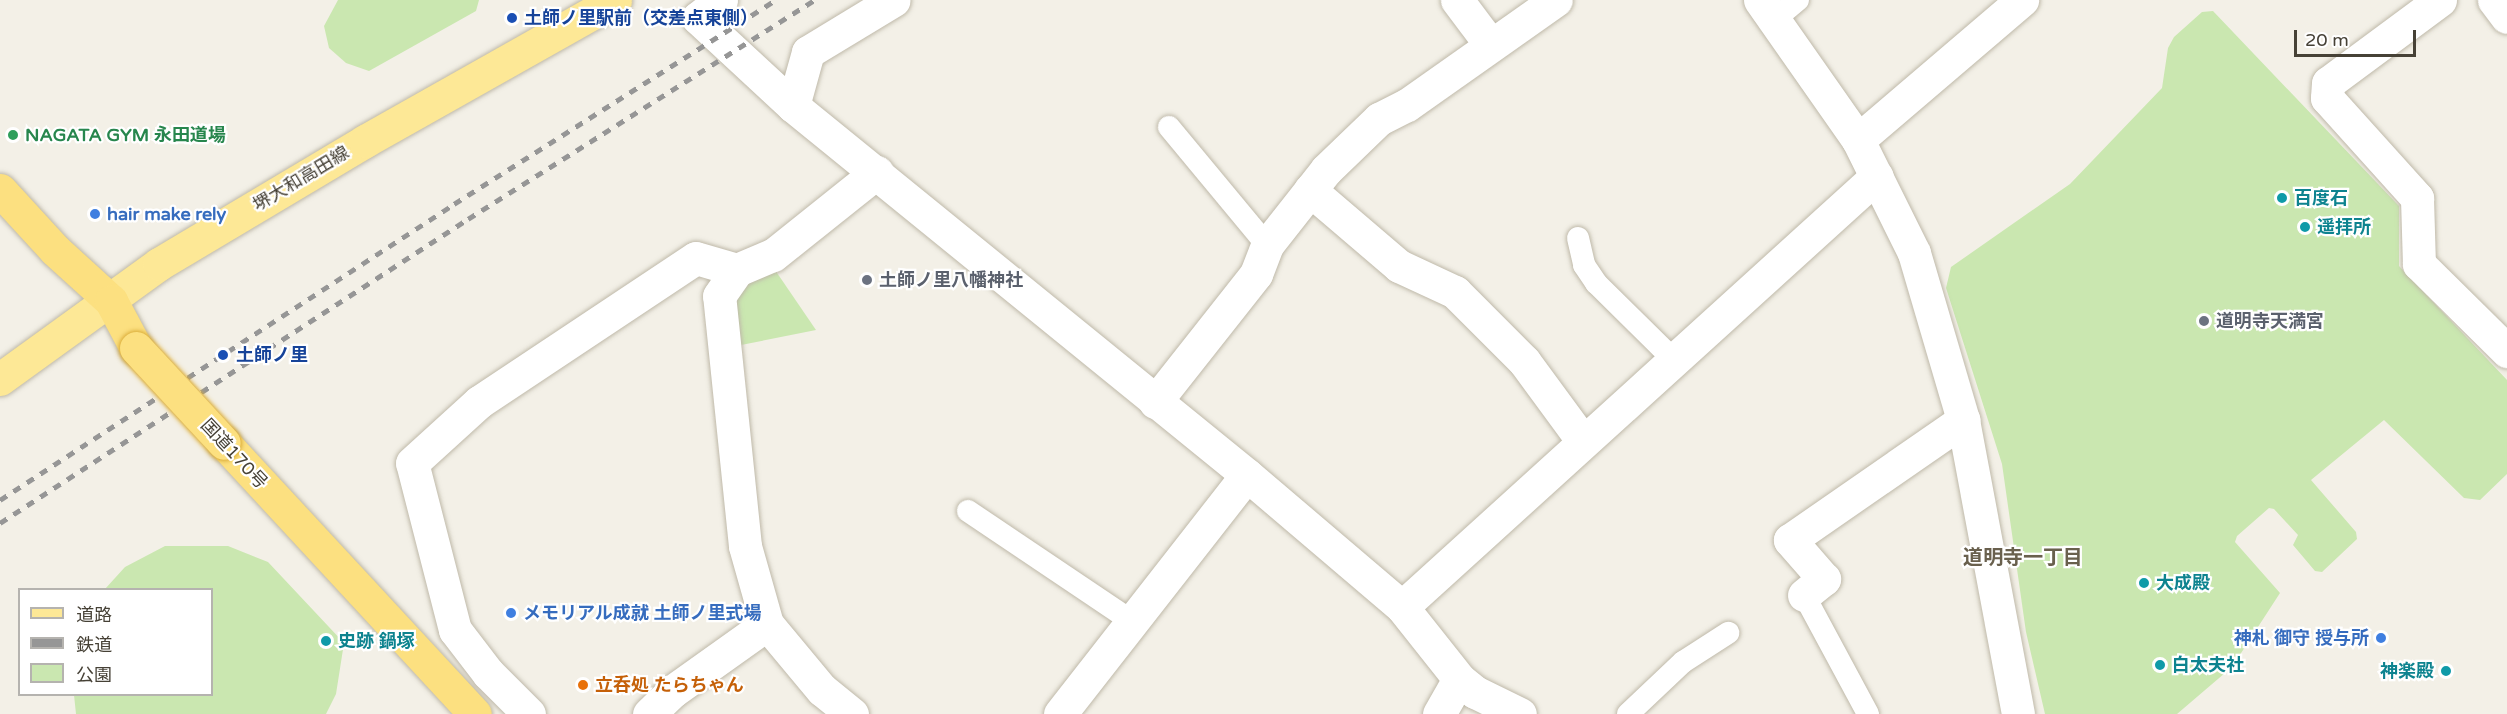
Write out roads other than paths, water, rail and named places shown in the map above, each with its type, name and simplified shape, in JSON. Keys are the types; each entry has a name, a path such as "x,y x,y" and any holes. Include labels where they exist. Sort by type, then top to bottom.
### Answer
{"highway":[{"name":"国道170号","path":"0,190 55,250 111,301 136,348 475,714"}],"main road":[{"name":"堺大和高田線","path":"0,380 159,264 615,0"}],"street":[{"path":"721,0 698,18 793,106 877,171 1155,402 1247,475 1402,607 1459,679 1474,692 1520,714"},
{"path":"793,106 808,52 894,0"},
{"path":"1457,0 1490,44"},
{"path":"1155,402 1256,274 1267,245 1310,190 1379,119 1407,105 1490,44 1556,0"},
{"path":"1858,140 2022,0"},
{"path":"2440,0 2328,82 2328,98 2417,198 2419,264 2507,351"},
{"path":"2494,0 2507,17"},
{"path":"1778,6 1858,140 1914,253 1963,420 2018,714"},
{"path":"852,714 822,690 767,624 745,546 719,296 737,270 773,255 877,171"},
{"path":"1402,607 1582,440 1877,176"},
{"path":"1310,190 1399,266 1455,292 1524,361 1582,440"},
{"path":"529,714 488,673 455,630 412,463 479,402 696,258 737,270"},
{"path":"1804,595 1824,579 1790,540 1963,420"},
{"path":"1060,714 1247,475"},
{"path":"649,714 673,692 767,624"},
{"path":"1439,714 1459,679"}],"lane":[{"path":"1169,128 1267,245"},
{"path":"1578,238 1584,265 1596,283 1673,359"},
{"path":"968,511 1132,621"},
{"path":"1804,595 1868,714"},
{"path":"1628,714 1683,662 1728,633"}],"railway":[{"path":"0,500 454,204 775,0"},
{"path":"0,523 468,219 814,0"}],"place":[{"name":"土師ノ里駅前（交差点東側）","path":"512,18"},
{"name":"NAGATA GYM 永田道場","path":"13,135"},
{"name":"百度石","path":"2282,198"},
{"name":"hair make rely","path":"95,214"},
{"name":"遥拝所","path":"2305,227"},
{"name":"土師ノ里八幡神社","path":"867,280"},
{"name":"道明寺天満宮","path":"2204,321"},
{"name":"土師ノ里","path":"223,355"},
{"name":"大成殿","path":"2144,583"},
{"name":"メモリアル成就 土師ノ里式場","path":"511,613"},
{"name":"神札 御守 授与所","path":"2381,638"},
{"name":"史跡 鍋塚","path":"326,641"},
{"name":"白太夫社","path":"2160,665"},
{"name":"神楽殿","path":"2446,671"},
{"name":"立呑処 たらちゃん","path":"583,685"}],"district":[{"name":"道明寺一丁目","path":"2023,558"}]}
